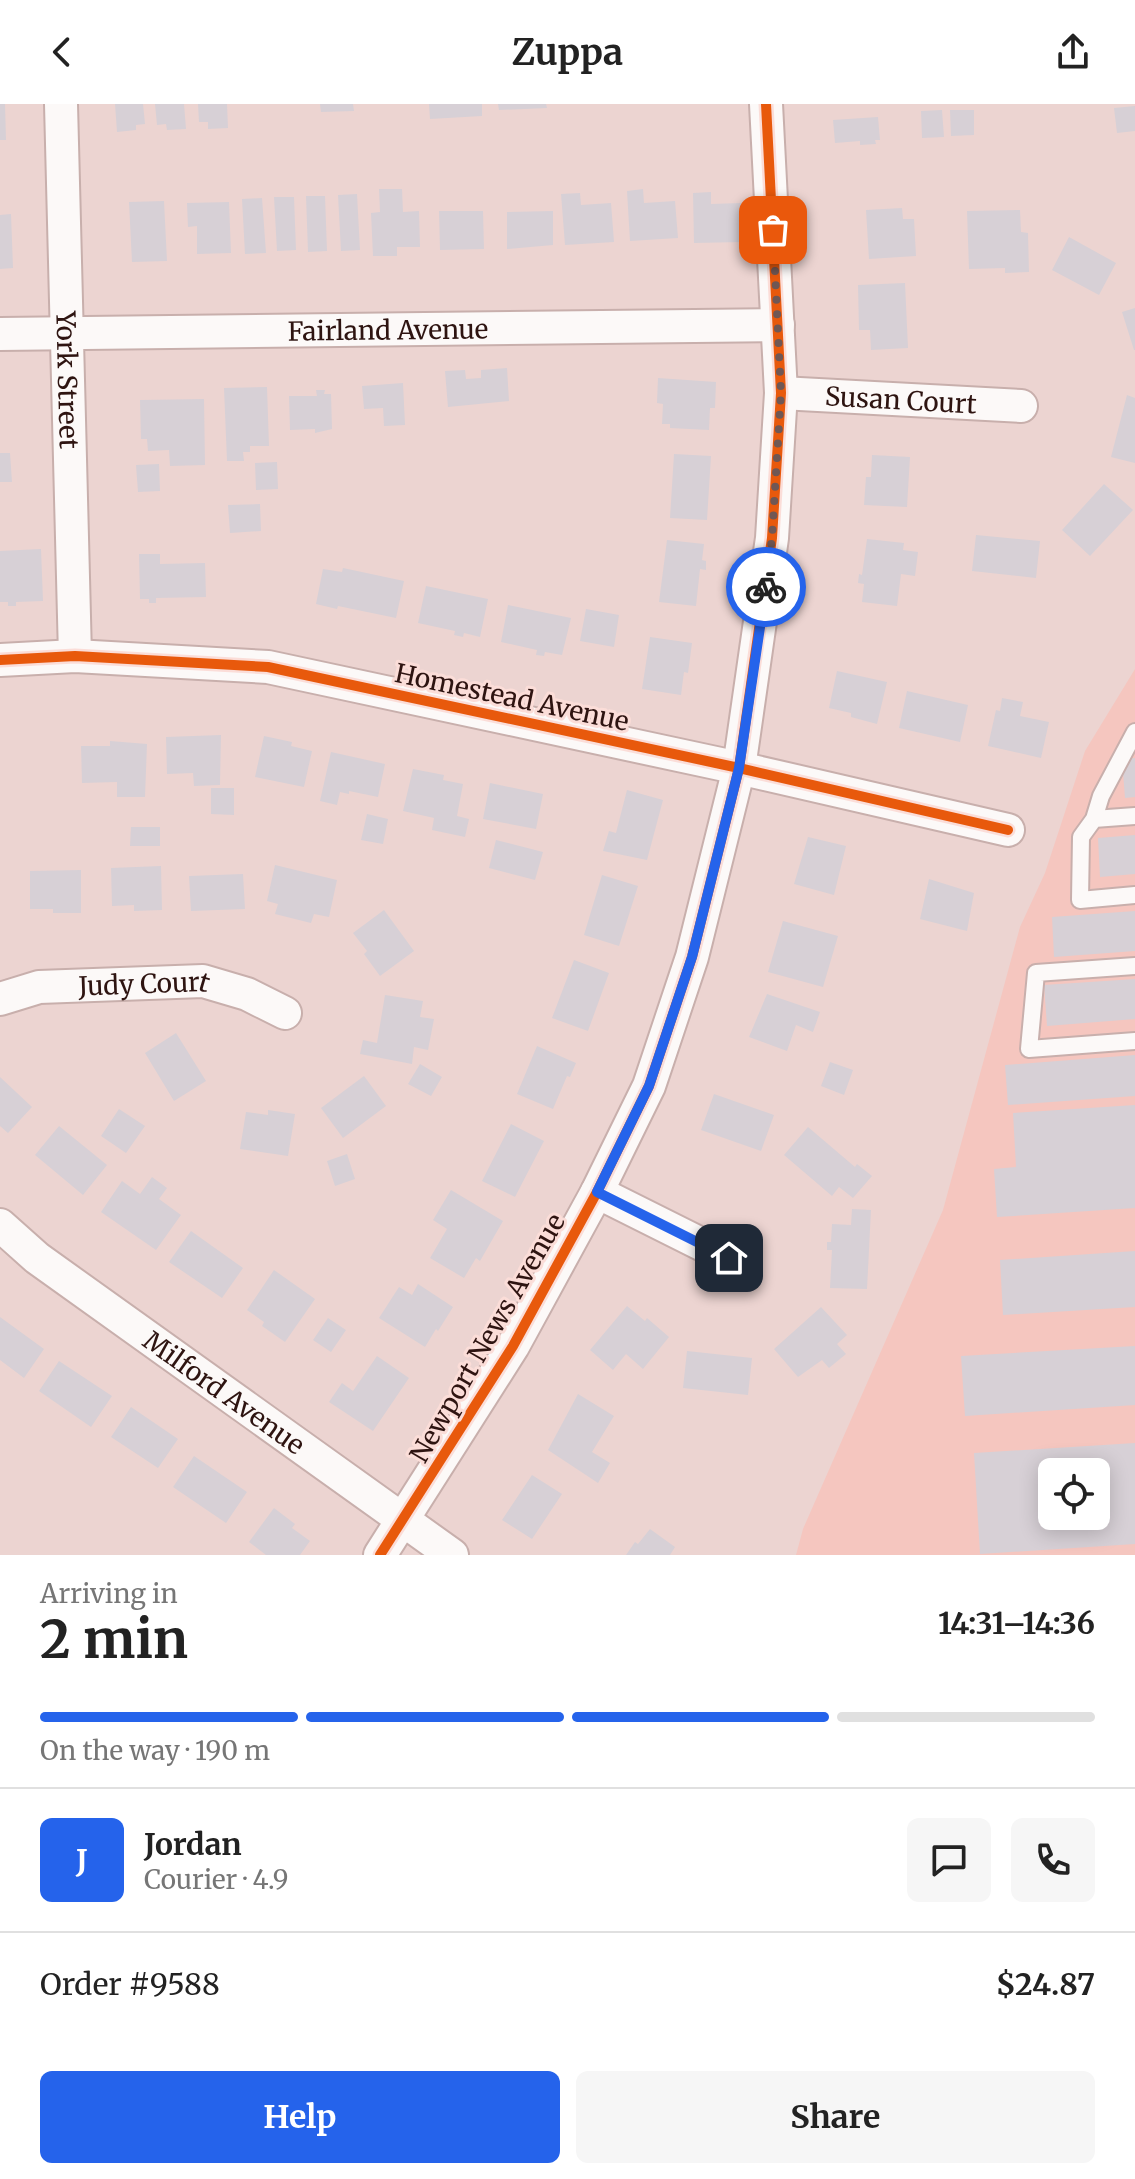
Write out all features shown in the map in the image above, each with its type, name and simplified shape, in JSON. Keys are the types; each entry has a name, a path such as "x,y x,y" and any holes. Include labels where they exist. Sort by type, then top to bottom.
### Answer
{"street":[{"name":"York Street","path":"61,104 75,656"},
{"name":"Newport News Avenue","path":"380,1555 513,1346 597,1192 649,1086 692,957 739,768 772,538 781,393 766,104"},
{"name":"Fairland Avenue","path":"0,334 778,325"},
{"name":"Susan Court","path":"781,393 1021,406"},
{"name":"Homestead Avenue","path":"0,660 75,656 268,667 739,768 1008,830"},
{"name":"Judy Court","path":"0,999 39,987 203,981 247,994 285,1013"},
{"path":"597,1192 729,1258"},
{"name":"Milford Avenue","path":"0,1225 37,1258 452,1555"}],"lane":[{"path":"1135,732 1130,748 1101,796 1094,819 1081,837 1080,900 1135,895"},
{"path":"1094,819 1135,816"},
{"path":"1135,966 1036,973 1029,1049 1135,1041"}],"shaded area":[{"path":"1135,669 1135,1555 796,1555 803,1529 943,1210 1020,927 1045,873 1085,751"}],"building":[{"path":"0,104 5,104 6,140 0,140"},
{"path":"115,104 143,104 145,124 136,125 136,130 117,132"},
{"path":"155,104 184,104 186,129 167,130 166,124 157,125"},
{"path":"198,104 227,104 228,128 208,129 208,122 199,122"},
{"path":"320,104 353,104 354,111 321,112"},
{"path":"429,104 482,104 482,116 430,119"},
{"path":"498,104 546,104 547,108 499,110"},
{"path":"1135,106 1135,131 1117,133 1114,108"},
{"path":"942,110 944,137 922,138 921,111"},
{"path":"950,110 974,110 974,135 951,136"},
{"path":"878,117 880,140 875,140 876,144 860,145 860,141 835,143 833,120"},
{"path":"379,189 402,189 403,212 419,211 420,247 397,247 397,256 373,256 371,213 380,212"},
{"path":"643,189 644,203 675,201 678,238 630,241 627,191"},
{"path":"711,192 711,204 741,203 742,242 694,243 693,193"},
{"path":"580,193 581,205 611,203 614,242 565,245 561,194"},
{"path":"357,194 360,250 341,251 338,195"},
{"path":"306,196 325,196 327,251 308,252"},
{"path":"274,197 294,197 296,250 277,251"},
{"path":"262,198 266,253 245,254 242,199"},
{"path":"164,201 167,261 132,262 129,202"},
{"path":"229,202 231,253 197,254 197,226 188,227 187,203"},
{"path":"902,208 903,219 914,219 916,256 869,259 866,210"},
{"path":"1020,210 1021,232 1028,233 1029,272 1005,273 1005,268 969,269 967,211"},
{"path":"439,211 483,211 484,249 440,250"},
{"path":"553,211 553,245 507,249 507,212"},
{"path":"11,214 13,268 0,269 0,215"},
{"path":"1069,237 1116,263 1099,295 1052,270"},
{"path":"905,283 908,348 871,350 870,330 859,330 858,285"},
{"path":"1135,308 1135,350 1134,350 1122,312"},
{"path":"507,368 509,401 448,407 445,371 465,370 466,379 481,378 481,370"},
{"path":"658,378 716,382 715,408 710,408 709,430 670,428 670,424 662,424 663,404 657,403"},
{"path":"403,383 405,425 384,426 383,408 364,409 362,386"},
{"path":"267,387 269,446 250,446 250,452 243,452 244,461 227,461 224,388"},
{"path":"316,390 331,394 332,429 315,433 315,429 290,430 289,396 317,396"},
{"path":"1127,395 1135,398 1135,463 1111,457"},
{"path":"204,399 205,465 170,466 169,450 148,451 147,439 141,439 140,400"},
{"path":"0,453 10,453 12,482 0,482"},
{"path":"674,454 711,456 707,520 670,518"},
{"path":"872,455 910,457 907,507 864,505 866,477 871,477"},
{"path":"277,462 278,489 256,490 255,463"},
{"path":"159,464 160,491 138,492 136,465"},
{"path":"1104,484 1133,510 1090,556 1062,530"},
{"path":"260,504 261,531 230,533 228,505"},
{"path":"976,535 1040,541 1036,578 972,571"},
{"path":"867,539 904,543 903,550 918,552 915,576 901,574 897,606 862,602 864,584 858,583"},
{"path":"667,540 704,544 702,560 706,561 706,570 700,569 696,606 659,602"},
{"path":"41,549 43,601 16,602 16,606 0,602 0,551"},
{"path":"139,554 160,554 160,564 205,563 206,597 156,598 156,603 140,599"},
{"path":"343,568 404,581 396,618 316,604 323,569 342,572"},
{"path":"426,586 488,599 480,637 464,633 463,637 454,635 455,631 418,623"},
{"path":"508,605 571,618 562,655 545,652 544,656 536,655 537,650 501,642"},
{"path":"586,609 619,615 614,647 580,641"},
{"path":"650,637 692,643 681,695 642,689"},
{"path":"837,671 887,682 877,724 829,708"},
{"path":"907,691 968,705 960,742 899,728"},
{"path":"1002,698 1023,702 1020,716 1049,722 1041,758 988,746"},
{"path":"221,735 220,785 194,786 193,773 167,774 166,737"},
{"path":"264,736 292,742 291,746 312,751 304,787 255,777"},
{"path":"110,741 147,744 145,797 117,797 117,782 82,783 81,746 110,746"},
{"path":"331,752 385,764 378,797 349,791 349,794 340,792 337,805 320,801"},
{"path":"1135,758 1135,797 1125,798 1122,759"},
{"path":"413,769 444,775 443,780 463,784 457,816 469,819 465,837 432,830 434,818 403,811"},
{"path":"490,783 543,794 536,829 483,819"},
{"path":"211,788 234,788 234,815 211,814"},
{"path":"627,790 663,800 647,860 603,851 609,831 616,833"},
{"path":"367,814 388,819 383,844 361,840"},
{"path":"131,827 160,827 160,846 130,846"},
{"path":"1135,835 1135,874 1100,877 1098,838"},
{"path":"808,837 846,846 834,895 794,884"},
{"path":"496,840 543,852 535,880 489,868"},
{"path":"275,865 337,880 329,917 314,914 311,923 275,914 278,904 267,901"},
{"path":"161,866 162,910 134,911 134,905 112,906 111,868"},
{"path":"81,870 81,913 30,909 30,871"},
{"path":"243,874 245,909 191,911 189,876"},
{"path":"602,875 638,886 619,946 584,935"},
{"path":"929,879 974,893 967,931 920,919"},
{"path":"384,910 414,951 380,976 353,933"},
{"path":"1135,911 1135,951 1054,957 1052,917"},
{"path":"783,921 838,936 823,987 768,972"},
{"path":"574,960 609,973 588,1031 552,1018"},
{"path":"1135,979 1135,1019 1047,1026 1044,985"},
{"path":"767,994 820,1012 813,1032 796,1025 787,1051 749,1037"},
{"path":"385,995 423,1001 420,1017 434,1019 428,1050 414,1047 412,1064 360,1054 363,1040 377,1043"},
{"path":"176,1033 206,1081 174,1101 145,1053"},
{"path":"537,1046 576,1063 553,1109 517,1094"},
{"path":"1135,1055 1135,1096 1008,1105 1005,1065"},
{"path":"830,1062 853,1070 844,1095 821,1086"},
{"path":"420,1064 442,1077 431,1096 408,1084"},
{"path":"364,1076 386,1106 343,1138 321,1108"},
{"path":"0,1077 32,1107 8,1133 0,1126"},
{"path":"714,1094 774,1115 761,1151 701,1130"},
{"path":"1135,1105 1135,1208 997,1217 994,1169 1016,1167 1013,1113"},
{"path":"119,1109 145,1126 126,1153 101,1136"},
{"path":"268,1110 295,1114 288,1156 240,1149 246,1112 268,1115"},
{"path":"511,1124 544,1141 515,1197 482,1181"},
{"path":"59,1126 107,1165 83,1195 35,1155"},
{"path":"808,1127 855,1167 857,1164 872,1176 853,1198 839,1187 832,1196 784,1155"},
{"path":"347,1154 355,1179 335,1186 327,1161"},
{"path":"152,1177 167,1188 159,1199 181,1215 156,1250 101,1212 122,1181 140,1194"},
{"path":"451,1190 503,1221 480,1261 476,1258 464,1278 430,1258 447,1229 433,1220"},
{"path":"852,1209 871,1210 867,1289 830,1288 832,1250 827,1250 827,1242 831,1242 832,1224 851,1225"},
{"path":"191,1231 243,1268 222,1298 169,1262"},
{"path":"1135,1251 1135,1307 1003,1315 1000,1260"},
{"path":"274,1270 315,1299 285,1342 262,1326 264,1322 247,1310"},
{"path":"418,1284 453,1307 425,1347 379,1318 399,1287 412,1295"},
{"path":"627,1306 669,1337 643,1369 626,1354 613,1370 590,1350"},
{"path":"821,1307 847,1335 837,1344 846,1354 829,1368 822,1360 798,1377 774,1349"},
{"path":"0,1317 44,1349 24,1378 0,1360"},
{"path":"328,1318 346,1330 331,1352 313,1340"},
{"path":"1135,1346 1135,1405 965,1416 961,1356"},
{"path":"687,1351 752,1358 748,1395 683,1388"},
{"path":"377,1356 409,1378 373,1431 329,1402 342,1383 353,1391"},
{"path":"59,1361 112,1396 91,1427 39,1391"},
{"path":"578,1394 614,1416 592,1452 610,1463 598,1483 548,1450"},
{"path":"131,1407 178,1439 158,1468 111,1437"},
{"path":"1135,1443 1135,1544 980,1554 974,1453"},
{"path":"194,1456 247,1492 226,1523 173,1487"},
{"path":"532,1475 562,1494 532,1539 502,1520"},
{"path":"274,1508 295,1524 292,1528 310,1541 300,1555 266,1555 249,1542"},
{"path":"650,1529 675,1547 670,1555 626,1555 635,1542 638,1544"}],"cycle path":[{"path":"380,1555 513,1346 597,1192 649,1086 692,957 739,768 772,538 781,393 766,104"},
{"path":"0,660 75,656 268,667 739,768 1008,830"}],"way so far":[{"path":"766,587 781,393 773,230"}],"route":[{"path":"729,1258 597,1192 649,1086 692,957 739,768 766,587"}]}
